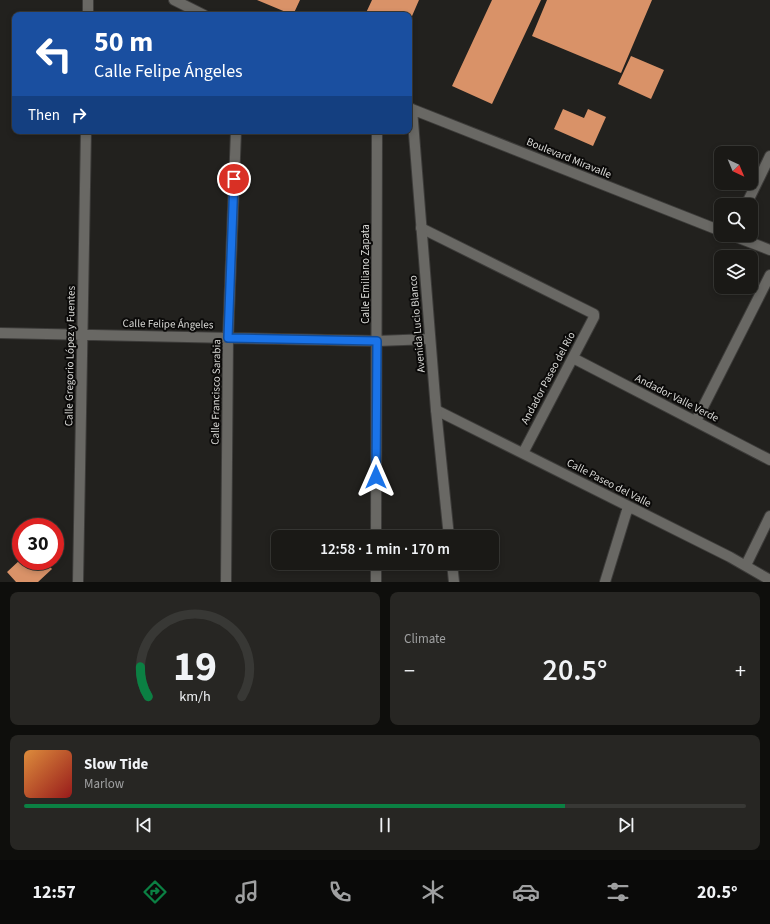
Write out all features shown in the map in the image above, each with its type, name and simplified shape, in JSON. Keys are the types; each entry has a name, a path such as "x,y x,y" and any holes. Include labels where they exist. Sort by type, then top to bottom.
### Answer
{"street":[{"path":"88,0 88,12"},
{"path":"174,0 198,12"},
{"name":"Boulevard Miravalle","path":"412,108 714,228"},
{"name":"Avenida Lucio Blanco","path":"412,120 436,410 448,530"},
{"name":"Calle Gregorio López y Fuentes","path":"78,582 86,134"},
{"name":"Calle Francisco Sarabia","path":"226,582 228,338 236,134"},
{"name":"Calle Emiliano Zapata","path":"376,530 377,134"},
{"path":"749,198 770,156"},
{"name":"Andador Paseo del Río","path":"421,228 594,314 594,317 573,358 523,452"},
{"path":"749,242 770,250"},
{"path":"696,421 770,275"},
{"name":"Calle Felipe Ángeles","path":"0,333 377,341 430,339"},
{"name":"Andador Valle Verde","path":"573,358 770,460"},
{"name":"Calle Paseo del Valle","path":"436,410 523,452 628,507 746,565 770,580"},
{"path":"605,582 628,507"},
{"path":"746,565 770,516"},
{"path":"376,570 376,582"},
{"path":"453,570 454,582"}],"building":[{"path":"257,0 300,0 294,12 286,12"},
{"path":"372,0 419,0 412,16 412,12 366,12"},
{"path":"492,0 541,0 492,104 452,86"},
{"path":"547,0 652,0 621,73 532,36"},
{"path":"631,56 664,70 651,99 618,84"},
{"path":"563,109 584,118 588,109 606,117 593,146 554,129"},
{"path":"12,567 12,570 51,570 38,582 16,582 7,572"}],"route":[{"path":"234,179 228,338 377,341 376,477"}]}
